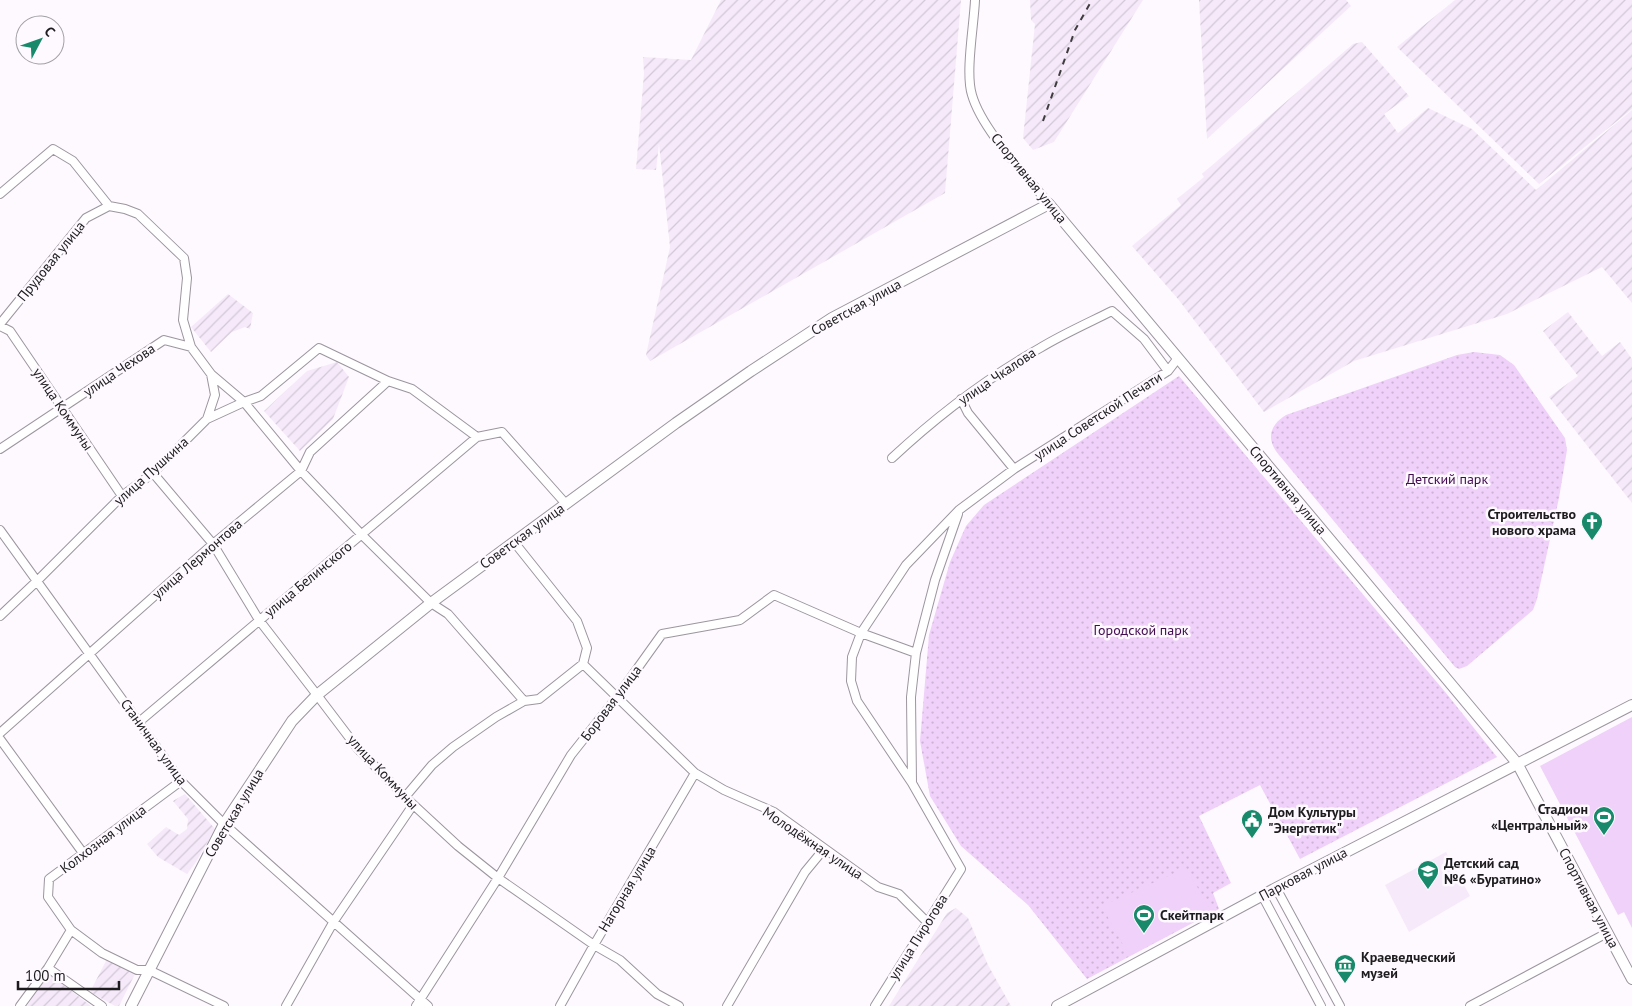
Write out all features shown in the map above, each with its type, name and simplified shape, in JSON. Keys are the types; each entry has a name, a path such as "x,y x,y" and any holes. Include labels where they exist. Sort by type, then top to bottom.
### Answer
{"street":[{"name":"Спортивная улица","path":"975,0 970,77 972,94 978,110 992,133 1049,204 1517,763 1632,979"},
{"path":"0,194 53,149 73,161 109,206 138,214 184,258 187,278 184,320 191,347 211,374 244,402 302,471 361,534 431,603 448,614 524,701"},
{"name":"Советская улица","path":"131,1006 224,824 292,721 317,695 431,603 750,371 832,318 1049,204"},
{"name":"Прудовая улица","path":"0,325 86,218 109,206"},
{"name":"улица Чкалова","path":"892,458 914,437 961,399 1040,348 1112,311 1144,339 1168,371"},
{"name":"улица Коммуны","path":"0,325 10,331 122,496"},
{"name":"улица Чехова","path":"0,449 164,340 191,347"},
{"name":"улица Пушкина","path":"0,616 122,496 153,473 207,419 261,396 319,348 388,381"},
{"name":"улица Советской Печати","path":"961,869 912,782 857,701 851,681 852,657 861,633 906,566 959,510 1014,469 1168,371 1178,358"},
{"path":"207,419 215,395 211,374"},
{"path":"388,381 412,389 477,437 502,432 566,504"},
{"name":"улица Лермонтова","path":"0,732 213,544 302,471 310,452 388,381"},
{"path":"961,399 968,413 1014,469"},
{"name":"улица Белинского","path":"139,722 477,437"},
{"name":"улица Коммуны","path":"153,473 213,544 259,620 358,749 405,797 458,846 498,878 594,945 620,960 658,994 679,1006"},
{"path":"912,782 911,696 916,653 935,580 959,510"},
{"name":"Станичная улица","path":"0,530 181,781 224,824 334,921 418,1003 428,1006"},
{"path":"405,797 432,765 453,747 496,717 524,701 538,699 583,664 587,648 576,622 514,542"},
{"name":"Боровая улица","path":"418,1003 498,878 571,755 617,697 662,634 740,620 774,595 861,633 916,653"},
{"name":"Молодёжная улица","path":"583,664 695,774 724,790 774,812 878,887 899,894 927,922"},
{"name":"Парковая улица","path":"1057,1006 1262,895 1632,705"},
{"path":"0,739 83,853"},
{"name":"Нагорная улица","path":"560,1006 695,774"},
{"name":"Колхозная улица","path":"181,781 49,879 48,897 71,930 102,953 137,970 149,970 224,1006"},
{"path":"286,1006 334,921 413,805"},
{"path":"727,1006 805,872 824,849"},
{"name":"улица Пирогова","path":"875,1006 961,869"},
{"path":"1276,888 1340,1006"},
{"path":"1262,895 1321,1006"},
{"path":"20,1006 48,968 71,930"},
{"path":"1470,1006 1607,933"},
{"path":"48,968 102,1006"}],"shaded area":[{"path":"721,0 961,0 945,193 650,361 646,355 670,247 659,144 656,170 636,169 644,73 643,57 691,60"},
{"path":"1030,0 1143,0 1054,142 1033,150 1023,138 1035,24 1031,20"},
{"path":"1199,0 1346,0 1351,6 1207,139"},
{"path":"1455,0 1632,0 1632,109 1539,184 1397,47"},
{"path":"1362,42 1409,96 1384,114 1398,133 1428,108 1472,129 1536,190 1632,110 1632,303 1602,267 1507,314 1354,361 1264,412 1178,299 1132,246 1181,205 1177,199 1204,177 1202,174 1353,44"},
{"path":"228,294 253,313 250,329 245,327 232,332 211,352 191,327"},
{"path":"1568,312 1602,356 1620,342 1632,359 1632,503 1549,397 1578,376 1543,331"},
{"path":"337,362 349,377 333,419 300,451 264,411 307,371"},
{"path":"185,794 215,829 187,874 158,857 147,844 166,827 179,835 187,829 188,819 173,801"},
{"name":"Детский сад №6 «Буратино»","path":"1446,852 1470,896 1409,932 1385,885"},
{"path":"956,908 968,918 988,965 1011,1006 889,1006 947,913"},
{"path":"107,959 136,972 119,1006 115,1006 90,992"},
{"path":"50,975 91,1006 27,1006 37,990"}],"green space":[{"name":"Детский парк","path":"1474,352 1500,355 1514,365 1565,438 1567,450 1559,498 1533,610 1467,666 1459,669 1455,667 1279,455 1273,446 1271,434 1276,423 1286,415 1457,355"},
{"name":"Городской парк","path":"1179,376 1446,693 1497,757 1300,859 1260,785 1199,816 1231,883 1213,893 1219,909 1087,979 1028,905 961,846 930,796 920,741 929,635 950,562 966,526 984,505"},
{"name":"Стадион «Центральный»","path":"1632,717 1632,928 1624,912 1618,915 1540,766"},
{"name":"Скейтпарк","path":"1186,868 1212,912 1129,956 1102,906"}],"railway":[{"path":"1043,121 1075,30 1092,0"}],"place":[{"name":"Строительство нового храма","path":"1592,541"},
{"name":"Стадион «Центральный»","path":"1604,836"},
{"name":"Дом Культуры \"Энергетик\"","path":"1252,839"},
{"name":"Детский сад №6 «Буратино»","path":"1428,890"},
{"name":"Скейтпарк","path":"1144,934"},
{"name":"Краеведческий музей","path":"1345,984"}]}
